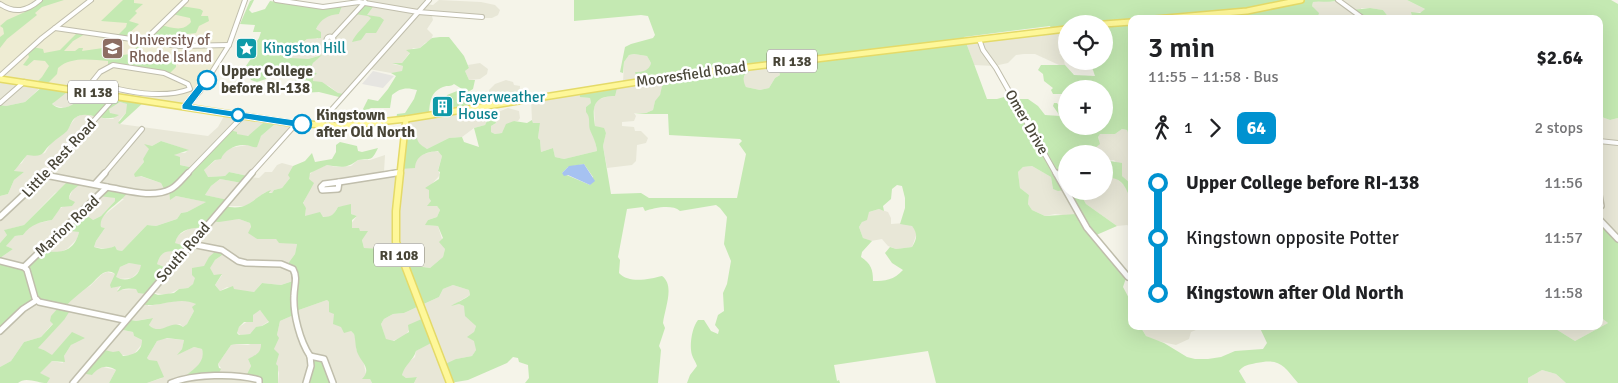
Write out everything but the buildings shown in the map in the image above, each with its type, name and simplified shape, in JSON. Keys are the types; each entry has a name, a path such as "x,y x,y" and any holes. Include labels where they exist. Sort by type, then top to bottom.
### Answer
{"main road":[{"path":"1201,15 1247,11 1301,0"},
{"path":"1113,23 1128,22"},
{"name":"Mooresfield Road","path":"406,119 650,80 1058,30"},
{"name":"RI 138","path":"0,77 296,124 318,126 355,125 406,119"},
{"name":"RI 108","path":"406,119 394,229 396,242 450,383"}],"street":[{"path":"0,4 9,10 17,11 32,6 40,0"},
{"path":"0,77 55,28 91,0"},
{"path":"144,41 186,0"},
{"path":"186,107 203,86 229,45 245,0"},
{"path":"276,0 323,7 365,2 418,12 482,17"},
{"path":"318,126 429,0"},
{"path":"1338,0 1359,15"},
{"path":"332,38 365,2"},
{"path":"55,28 194,47 229,45"},
{"name":"Omer Drive","path":"979,39 983,50 996,68 1086,228 1128,278"},
{"path":"190,89 188,84 164,73 113,65 105,68 91,81 164,95 181,93 203,86"},
{"path":"0,103 24,82"},
{"name":"Little Rest Road","path":"0,217 45,175 116,96"},
{"path":"107,187 134,193 160,193 172,189 243,116"},
{"name":"South Road","path":"73,383 124,320 296,124"},
{"path":"95,184 142,129"},
{"path":"1603,141 1618,143"},
{"path":"339,182 400,172"},
{"name":"Marion Road","path":"45,175 107,187"},
{"name":"Marion Road","path":"24,267 107,187"},
{"path":"1603,223 1618,239"},
{"path":"191,244 222,250 238,261 246,263 280,264 293,269 297,279 294,302 305,346 310,356 311,366 306,383"},
{"path":"0,261 24,267 28,270 37,300 49,306 124,320"},
{"path":"0,331 18,313 37,300"},
{"path":"310,356 324,359 333,383"},
{"path":"171,383 185,378 242,377 255,377 259,380 259,383"}],"shaded area":[{"name":"University of Rhode Island","path":"0,0 245,0 232,39 207,80 186,107 64,86 0,79"},
{"path":"365,0 429,0 426,4 433,5 439,0 481,2 495,5 500,10 498,15 492,18 485,18 478,14 461,15 435,11 432,16 433,20 427,29 433,35 430,41 420,48 413,48 402,63 392,64 403,66 402,72 391,73 369,69 345,94 338,93 329,86 313,81 307,75 313,63 321,55 308,59 290,59 307,39 313,37 318,39 316,29 319,23 329,14 339,14 342,6"},
{"path":"1318,0 1332,2 1337,0 1407,0 1425,9 1422,12 1412,13 1411,15 1387,15 1383,10 1361,8 1363,15 1317,15 1312,6 1313,2"},
{"path":"1058,32 1058,65 1035,54 1024,54 1016,55 1008,63 994,66 974,65 966,42"},
{"path":"629,55 647,56 651,63 645,72 635,72 637,81 664,78 663,86 660,96 655,101 653,110 646,113 634,113 636,116 634,121 622,122 622,126 634,127 635,131 641,131 648,138 646,143 637,145 636,161 632,165 607,168 603,146 606,132 595,126 594,108 597,100 609,96 618,84 623,83 624,62"},
{"path":"480,63 488,69 487,74 480,79 469,80 465,71 469,68 468,65"},
{"path":"778,63 780,75 775,78 769,88 760,90 746,87 743,83 749,66"},
{"path":"373,71 394,76 383,88 362,84"},
{"path":"0,79 43,85 25,102 6,106 0,105"},
{"path":"506,80 520,86 519,99 488,105 489,90 495,84"},
{"path":"71,89 88,92 74,105 64,108 52,105 57,99"},
{"path":"579,92 582,97 590,98 591,103 586,107 590,117 590,130 594,135 597,151 564,159 555,157 553,148 541,152 540,140 538,138 540,123 533,123 531,100"},
{"path":"120,102 128,104 129,107 119,120 120,124 208,136 218,127 224,116 263,123 251,135 243,137 237,134 194,168 180,165 174,155 185,153 188,150 161,141 152,146 143,159 144,162 134,174 161,183 165,191 169,191 170,199 176,196 207,202 181,213 177,219 156,226 147,225 122,251 117,250 115,246 108,249 94,247 105,228 101,227 102,217 124,199 109,196 115,198 115,201 101,216 93,220 88,218 66,232 72,230 79,232 77,239 67,249 58,253 50,253 25,266 0,260 0,258 13,249 6,246 15,236 23,235 28,228 35,224 52,220 59,209 66,205 73,189 84,182 55,193 24,225 5,230 7,235 0,243 0,196 8,194 14,180 24,172 14,172 15,167 22,163 27,154 38,155 45,153 51,143 66,131 76,117 84,114 114,119 108,109"},
{"path":"479,106 491,113 485,125 474,128 462,137 449,138 427,149 419,144 405,129 407,118"},
{"path":"508,108 519,111 520,118 518,121 514,121 502,133 495,134 491,132 491,126 496,123 494,116"},
{"path":"1603,117 1610,120 1618,118 1618,239 1603,223"},
{"path":"275,124 291,127 248,176 229,172 225,176 207,177 204,170 230,148 257,143 261,136"},
{"path":"1122,129 1127,130 1128,133 1128,181 1122,176 1121,168 1113,160 1113,145 1096,145 1099,135 1113,134"},
{"path":"434,151 440,152 442,156 438,170 440,175 429,187 431,201 428,206 437,206 440,210 437,217 428,220 426,225 438,226 445,249 443,257 430,268 416,266 411,262 410,255 396,245 386,249 364,248 360,231 352,228 351,224 357,216 351,214 345,206 338,207 333,215 329,217 305,216 306,208 303,204 311,186 308,176 314,170 327,165 336,167 351,166 358,160 370,160 385,155 384,172 400,169 418,156"},
{"path":"282,163 293,166 290,178 282,188 274,190 272,193 270,191 264,193 246,206 224,206 227,200 205,195 211,186 220,179 242,183 248,177 259,178 265,172 272,172 277,165"},
{"path":"1032,166 1051,177 1053,189 1058,189 1058,200 1070,200 1077,214 1070,216 1055,214 1045,216 1032,210 1028,204 1029,195 1020,188 1018,172 1023,167"},
{"path":"1113,178 1116,178 1128,189 1128,226 1117,226 1086,204 1084,200 1113,200"},
{"path":"879,209 888,212 891,224 905,223 912,226 917,233 912,247 896,249 888,246 882,239 871,241 863,238 859,227 869,212"},
{"path":"239,219 250,223 252,234 257,239 276,239 279,242 297,244 295,254 287,265 293,268 296,280 281,285 262,283 254,292 238,291 227,287 220,291 215,285 222,275 214,275 209,268 215,260 225,253 218,249 210,257 193,284 188,288 179,289 167,295 150,292 168,269 157,264 157,261 162,254 178,245 175,243 175,240 179,235 190,228 204,228 210,221"},
{"path":"129,263 141,265 141,269 132,278 119,279 111,288 121,285 117,290 136,289 146,294 148,306 181,300 194,302 196,304 194,311 187,324 183,327 180,324 163,329 154,329 149,325 152,318 136,321 126,319 118,329 133,332 134,336 142,340 142,344 133,355 121,355 98,368 103,367 116,370 109,383 47,383 49,378 39,373 52,361 63,363 64,356 71,345 82,337 73,334 52,356 44,350 37,348 64,320 64,308 77,293 90,286 102,274 107,272 116,274 120,267"},
{"path":"453,285 469,290 470,295 453,305 459,304 464,306 468,317 476,326 474,332 476,350 472,356 456,359 450,383 414,383 417,377 406,378 402,375 404,366 415,357 416,351 433,341 409,330 405,336 390,342 386,340 381,324 384,319 393,314 404,313 439,297 443,289"},
{"path":"36,300 58,308 52,318 53,323 41,337 24,342 11,361 0,367 0,330"},
{"path":"327,300 334,314 354,334 357,343 356,349 363,360 367,379 370,379 372,383 278,383 279,373 274,349 280,321 296,314 296,311"},
{"path":"260,310 269,321 250,334 240,335 237,332 239,327 248,321 255,312"},
{"path":"1603,319 1608,323 1603,326"},
{"path":"1142,330 1196,330 1191,332 1189,339 1176,345 1153,340 1146,336"},
{"path":"1557,330 1595,330 1575,341"},
{"path":"163,338 184,340 182,349 178,354 194,347 202,349 204,356 201,364 184,378 221,368 218,364 231,345 248,345 256,342 261,344 261,350 257,355 248,359 251,366 246,376 259,383 147,383 162,378 147,358 157,341"},
{"path":"1542,370 1556,374 1566,383 1528,383 1528,378"}],"green space":[{"path":"43,0 64,0 42,7 35,13 37,15 7,39 0,48 0,37 4,34 3,28 0,26 7,20 25,12 25,10 38,5"},
{"path":"123,0 134,0 134,3 143,4 135,11 137,13 129,21 139,24 124,38 116,37 126,27 127,23 101,21"},
{"path":"252,0 254,0 249,10 252,13 265,9 270,1 321,8 342,6 339,14 325,18 316,29 321,32 321,38 307,39 299,46 299,51 290,58 308,59 322,55 313,63 308,74 310,72 317,73 314,76 309,75 313,78 313,81 322,82 338,93 345,94 343,98 319,92 302,93 303,88 292,86 295,80 301,78 293,74 267,73 266,79 257,82 251,80 248,74 242,72 256,51 252,48 261,32 253,32 255,25 240,24"},
{"path":"574,0 1337,0 1313,2 1312,6 1319,13 1318,15 1128,15 1128,133 1127,130 1122,129 1113,134 1113,80 1058,80 1058,94 1053,94 1051,90 1053,88 1044,81 1043,74 1038,70 1041,65 1058,65 1058,70 1070,70 1074,75 1095,76 1093,70 1113,70 1113,15 1058,15 1058,32 1053,32 1050,26 964,37 987,99 997,99 1011,95 1014,99 1028,99 1038,106 1045,115 1058,116 1058,135 1099,135 1099,145 1058,145 1058,191 1053,189 1051,177 1032,166 1023,167 1018,172 1020,188 1029,195 1028,204 1032,210 1045,216 1077,214 1070,200 1084,200 1086,204 1117,226 1094,236 1126,278 1123,287 1128,296 1128,330 1142,330 1146,336 1164,343 1187,357 1195,359 1221,357 1235,351 1263,349 1267,343 1261,330 1557,330 1575,341 1595,330 1603,330 1603,326 1608,323 1603,319 1603,223 1618,239 1618,383 1566,383 1556,374 1542,370 1528,378 1528,383 1298,383 1284,367 1271,361 1244,366 1239,371 1246,383 936,383 928,351 834,365 837,381 839,380 840,383 687,383 697,366 691,351 691,342 696,323 698,320 704,320 711,331 718,334 719,330 715,325 718,315 724,311 723,293 727,284 731,261 724,244 727,217 716,205 680,211 668,207 645,211 643,207 627,209 618,257 620,260 619,273 628,279 634,280 662,276 668,285 669,291 663,323 665,328 659,346 661,350 658,383 525,383 529,378 528,365 519,362 518,358 513,357 507,363 468,380 450,383 443,365 456,359 472,356 476,350 474,341 467,337 474,332 476,326 465,316 464,306 459,304 451,306 470,295 469,290 453,285 443,289 439,297 404,313 393,314 384,319 381,324 386,339 394,341 409,332 408,325 424,318 433,342 416,351 402,375 406,378 417,377 414,383 372,383 370,379 362,379 366,369 357,352 354,334 351,331 344,333 341,327 333,324 334,314 329,312 329,302 327,300 296,311 296,314 280,321 277,335 279,338 274,349 279,354 276,364 278,366 278,383 259,383 246,376 251,366 248,359 258,353 261,344 231,345 218,364 221,369 217,377 183,378 200,362 203,354 202,349 194,347 177,355 182,349 184,340 167,338 157,341 147,358 157,361 164,377 147,383 109,383 116,370 112,368 103,367 92,375 81,373 100,349 113,352 119,351 123,356 133,354 139,350 142,340 134,336 133,332 118,329 126,319 136,321 153,318 149,325 158,329 174,325 183,327 187,324 194,311 192,307 196,304 175,301 153,305 139,304 146,294 138,293 136,289 130,288 117,292 121,286 111,288 110,285 115,274 107,272 101,275 65,307 71,309 64,320 38,348 52,355 72,332 85,338 71,345 64,356 65,362 52,361 40,373 50,378 47,383 24,380 18,383 0,383 0,367 11,361 24,342 41,337 53,324 50,321 51,316 58,308 38,301 0,330 0,260 23,267 41,250 60,252 70,248 77,239 79,232 62,230 82,212 93,220 101,216 115,201 115,198 99,196 107,187 128,192 103,217 101,227 105,228 94,247 100,249 115,246 117,250 122,251 147,225 156,226 177,219 181,213 187,212 206,202 176,196 170,200 169,191 165,191 161,183 141,176 135,177 134,174 144,162 143,159 149,149 144,144 152,146 161,141 189,150 174,155 180,157 180,165 194,168 230,130 237,132 237,134 248,136 263,123 275,124 261,136 257,147 242,145 234,147 228,150 221,159 215,160 204,170 208,177 225,176 229,172 248,176 242,183 220,179 211,186 205,195 228,200 224,206 233,207 240,207 271,190 269,193 282,188 290,178 288,175 293,166 305,161 312,153 315,162 332,159 336,152 336,145 340,142 357,146 358,151 362,152 378,148 371,158 358,160 343,167 327,165 310,173 309,179 314,183 303,203 306,208 305,216 320,212 323,217 331,216 338,207 351,204 351,214 357,216 352,220 352,228 368,231 362,240 364,248 386,249 396,245 398,248 408,244 413,245 416,248 410,255 411,262 416,266 430,268 443,257 445,249 439,242 443,238 438,226 425,225 428,220 437,217 440,210 437,206 427,206 431,201 429,190 425,188 439,179 440,172 438,171 442,156 438,151 429,152 417,160 415,168 400,169 405,129 415,128 419,142 427,149 449,138 462,137 464,142 479,147 474,128 485,125 491,113 496,123 491,126 491,132 495,134 502,133 506,124 514,121 527,123 532,120 533,123 540,123 538,138 540,140 541,152 553,148 555,157 564,159 597,151 586,112 586,107 591,103 590,98 580,97 579,90 618,84 615,96 598,100 594,108 595,126 604,128 606,133 603,146 611,194 641,193 649,198 737,198 746,154 739,144 742,141 740,139 669,135 668,114 634,114 653,110 655,101 660,95 664,78 720,69 719,67 636,77 635,72 641,72 649,68 651,63 647,56 634,54 629,55 624,62 623,73 620,72 625,47 653,38 655,35 648,16 574,21","holes":["777,63 780,75 775,78 769,88 760,90 746,87 744,78 745,74 749,72 750,66","584,164 593,177 590,185 562,173 568,167","897,185 902,186 905,198 905,208 900,224 912,226 916,239 912,247 896,249 890,247 885,253 892,263 903,270 900,273 889,279 873,281 871,267 861,257 862,252 872,241 863,238 859,227 862,222 867,220 869,212 879,209 884,211 883,206 891,199 892,189","239,219 250,223 251,227 248,233 257,239 276,239 279,243 297,244 295,254 287,265 296,280 281,285 262,283 254,292 234,289 233,286 220,291 215,285 222,274 214,275 210,268 215,260 225,253 218,249 209,257 204,266 192,268 192,275 195,278 193,284 188,288 179,289 174,293 158,295 150,292 169,269 157,264 161,256 170,251 182,253 188,247 175,243 182,232 194,228 204,228 210,221 219,222","129,263 141,265 138,273 128,279 116,277 120,267","260,310 269,322 256,327 250,334 239,335 237,333 239,327 244,322 253,322 253,315"]},
{"path":"1407,0 1611,0 1618,4 1618,118 1610,120 1603,117 1603,15 1412,15 1411,12 1420,13 1425,9"},
{"path":"365,3 375,4 367,15 380,17 384,20 376,33 366,33 361,40 352,42 357,33 371,18 355,14"},
{"path":"181,6 200,9 203,11 201,16 208,16 209,21 199,26 196,33 178,35 167,45 147,42 135,54 140,59 154,57 167,58 167,61 176,61 176,67 169,74 108,67 108,61 75,60 58,68 57,74 46,85 71,89 52,104 56,107 61,108 71,105 88,92 144,102 120,124 118,123 126,113 127,104 120,102 109,109 110,113 119,115 114,118 80,115 75,118 67,131 42,154 37,156 27,155 14,171 24,172 14,180 8,194 0,196 0,105 6,106 25,102 43,86 35,84 49,66 45,61 34,60 27,66 23,65 29,57 27,51 32,47 43,49 44,53 60,50 78,32 85,34 73,41 64,51 75,51 79,48 83,48 82,51 103,48 103,52 109,54 130,54 160,25 180,28 188,25 191,22 190,18 172,14"},
{"path":"1370,8 1383,10 1387,15 1359,15 1353,10"},
{"path":"449,37 464,56 469,68 465,71 469,80 475,80 473,89 468,92 471,96 470,108 453,111 453,101 446,98 447,95 462,89 454,84 443,87 435,92 429,114 396,119 397,114 405,113 414,99 417,90 406,88 392,95 390,108 371,108 361,113 368,99 378,101 388,89 396,76 391,73 402,71 403,66 392,63 402,63 410,53 406,50 420,48 432,38"},
{"path":"1054,103 1057,103 1058,113 1053,106"},
{"path":"1113,162 1122,163 1122,176 1128,181 1128,194 1125,187 1113,179"},
{"path":"70,179 85,182 74,189 69,196 69,199 75,202 72,206 61,207 52,220 36,224 23,235 15,236 6,246 13,249 0,258 0,243 7,235 4,230 24,225"},
{"path":"310,356 324,359 333,383 306,383"}],"water":[{"path":"584,164 595,181 590,185 568,175 564,176 562,173 569,166"}],"bus line":[{"name":"64","path":"207,80 186,107 302,124"}],"place":[{"name":"Kingston Hill","path":"247,48"},
{"name":"University of Rhode Island","path":"113,49"},
{"name":"Upper College before RI-138","path":"207,80"},
{"name":"Fayerweather House","path":"442,106"},
{"name":"Kingstown after Old North","path":"302,124"}]}
